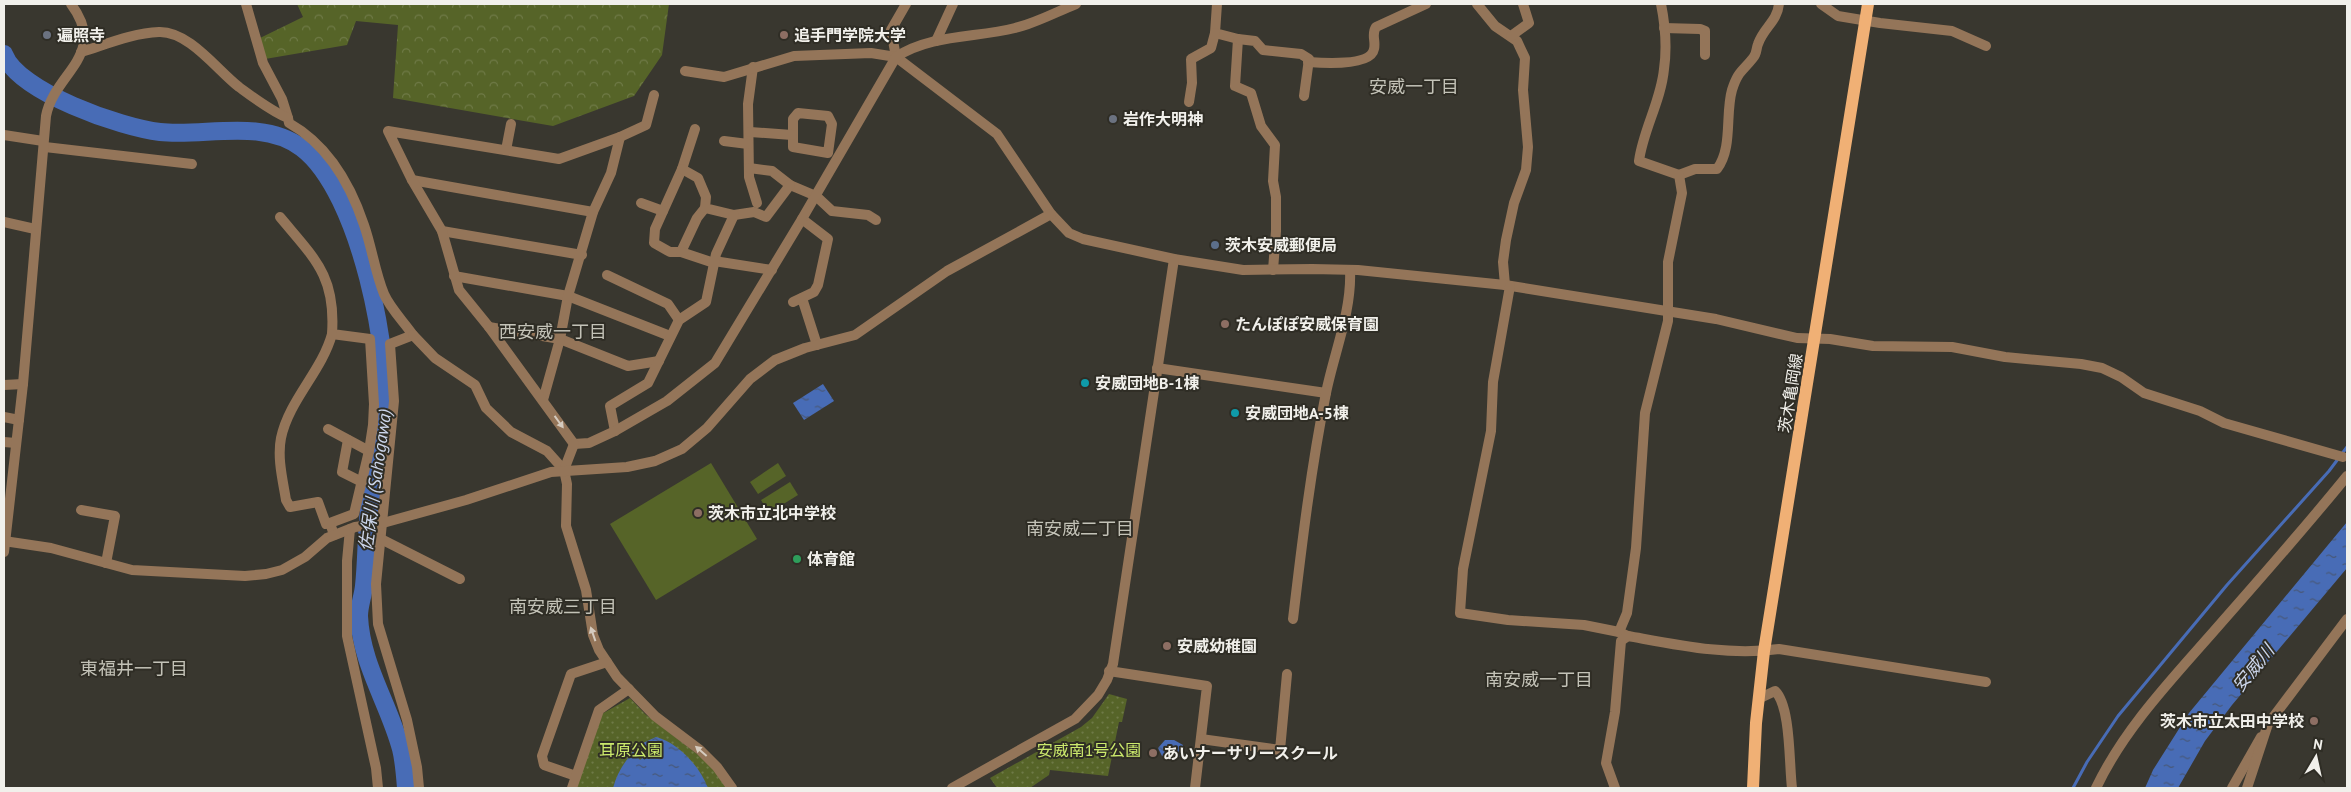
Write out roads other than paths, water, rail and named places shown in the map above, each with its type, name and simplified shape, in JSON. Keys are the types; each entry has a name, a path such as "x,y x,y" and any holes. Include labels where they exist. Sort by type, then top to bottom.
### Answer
{"main road":[{"name":"茨木亀岡線","path":"1753,788 1758,699 1764,651 1868,4"}],"street":[{"path":"71,4 80,16 84,30 82,52 79,61 49,104 35,229 23,384 4,545 51,548 132,570 245,576 266,574 282,570 334,535 352,528 383,522 466,500 523,480 564,470 627,467 655,461 682,449 707,428 750,379 775,360 817,345 855,335 947,271 1051,214"},
{"path":"246,4 263,63 282,99 289,123 301,130 325,151 339,169 364,224 385,296 413,335 434,358 474,385 486,408 511,432 547,451 564,470 567,484 566,526 586,590 593,635 607,662 617,677 654,716 700,750 717,767 732,788"},
{"path":"896,57 891,30 906,4"},
{"path":"936,41 952,4"},
{"path":"574,444 590,443 615,431 667,401 715,363 816,196 896,57 905,51 936,41 1016,28 1076,4"},
{"path":"1189,102 1192,83 1191,59 1211,48 1215,33 1217,4"},
{"path":"1308,62 1336,64 1358,61 1371,55 1374,50 1374,32 1376,27 1426,4"},
{"path":"1477,4 1495,26 1511,36 1520,47 1525,58 1523,90 1528,147 1526,170 1514,202 1506,240 1503,262 1507,285 1493,382 1491,431 1463,569 1460,613 1508,620 1584,625 1694,648 1749,653 1779,649 1986,682"},
{"path":"1511,36 1529,23 1523,4"},
{"path":"1661,4 1664,28 1664,70 1648,130 1642,142 1639,161 1679,175 1694,169 1717,169 1721,163 1727,136 1729,107 1734,84 1739,71 1755,57 1764,32 1778,16 1779,4"},
{"path":"1821,4 1838,16 1952,31 1986,46"},
{"path":"1664,28 1700,29 1705,31 1705,55"},
{"path":"82,52 139,34 161,32 176,35 196,46 203,55 240,88 288,118"},
{"path":"1215,33 1255,41 1263,50 1301,54 1309,59 1304,96"},
{"path":"1238,38 1235,86 1246,89 1251,93 1261,126 1275,145 1273,181 1276,197 1276,231 1273,270"},
{"path":"685,72 724,77 752,67 794,56 871,53 896,57 998,134 1051,214 1069,233 1083,239 1174,259 1243,270 1350,270 1507,285 1667,310 1716,319 1797,338 1830,339 1873,346 1952,347 2005,357 2102,368 2121,376 2144,392 2200,411 2224,423 2286,443 2341,456"},
{"path":"752,67 748,104 750,132 748,144 749,177 757,203"},
{"path":"574,444 489,327 458,290 442,231 412,180 388,131 558,159 620,137 646,124 654,95"},
{"path":"798,113 828,116 832,124 828,153 793,147 792,135 794,119 798,113"},
{"path":"506,150 511,124"},
{"path":"695,129 682,169 655,229 654,243 670,252 681,252 714,262 772,270"},
{"path":"750,132 792,135"},
{"path":"4,135 44,144 192,164"},
{"path":"543,400 560,339 568,296 582,255 593,212 611,173 620,137"},
{"path":"724,140 748,144"},
{"path":"749,168 772,170 790,185 816,196 832,211 868,216 876,220"},
{"path":"681,252 697,218 705,208 706,197 698,178 682,169"},
{"path":"1615,788 1606,763 1606,756 1615,712 1621,641 1636,548 1645,413 1668,321 1668,262 1682,193 1679,175"},
{"path":"412,180 593,212"},
{"path":"705,208 734,214 754,212 766,217 790,185"},
{"path":"641,202 663,212"},
{"path":"615,431 610,406 648,383 679,320 706,302 714,262 734,214"},
{"path":"280,217 322,267 334,308 329,348 308,380 285,428 280,447 286,500 290,507 318,502 326,524 354,514 369,452 374,404 370,339 332,334"},
{"path":"802,219 828,239 818,285 814,292 797,300 817,345"},
{"path":"4,222 35,229"},
{"path":"442,231 582,255"},
{"path":"952,788 1075,719 1098,695 1107,680 1112,664 1174,259"},
{"path":"1293,619 1306,511 1326,393 1346,307 1350,270"},
{"path":"607,275 668,304 679,320"},
{"path":"454,276 568,296 670,336"},
{"path":"489,327 560,339 628,366 659,361"},
{"path":"413,335 390,344 394,401 389,464 383,497 383,522 376,584 378,624 407,720 417,766 419,788"},
{"path":"1157,368 1326,393"},
{"path":"4,385 23,384"},
{"path":"4,418 19,420"},
{"path":"328,429 369,452"},
{"path":"348,440 342,472 362,482"},
{"path":"4,442 16,443"},
{"path":"564,470 574,444"},
{"path":"2096,788 2119,749 2158,695 2295,540 2347,476"},
{"path":"81,510 115,516 106,563"},
{"path":"330,523 334,535"},
{"path":"352,528 347,561 348,636 376,768 378,788"},
{"path":"381,539 460,579"},
{"path":"2232,788 2268,724 2347,619"},
{"path":"2326,648 2347,629"},
{"path":"576,776 544,765 542,756 571,674 607,662"},
{"path":"1109,671 1207,686 1195,788"},
{"path":"1201,739 1280,750 1287,674"},
{"path":"572,788 599,710 629,689"},
{"path":"1758,699 1775,691 1781,698 1787,732 1792,788"},
{"path":"2247,788 2268,724"}],"water":[{"path":"823,384 834,401 804,420 793,403"},
{"name":"安威川","path":"2347,522 2347,568 2232,705 2205,741 2178,788 2145,788 2153,770 2189,713"},
{"path":"656,737 673,745 688,757 700,772 708,788 613,788 622,767 635,749 638,752 636,755 640,760 650,751 647,746 644,747 641,744"},
{"path":"1165,740 1174,740 1183,745 1183,756 1171,759 1162,756 1158,748"}],"waterway":[{"name":"佐保川 (Sahogawa)","path":"4,54 13,68 29,82 73,106 98,116 160,132 251,131 286,139 302,148 323,170 341,201 356,238 368,279 377,321 386,398 384,437 371,493 364,586 359,616 361,634 370,667 401,749 406,788"},
{"path":"2073,788 2087,762 2118,716 2227,585 2329,471 2347,447"}],"place":[{"name":"遍照寺","path":"47,35"},
{"name":"追手門学院大学","path":"784,35"},
{"name":"岩作大明神","path":"1113,119"},
{"name":"茨木安威郵便局","path":"1215,245"},
{"name":"たんぽぽ安威保育園","path":"1225,324"},
{"name":"安威団地B-1棟","path":"1085,383"},
{"name":"安威団地A-5棟","path":"1235,413"},
{"name":"茨木市立北中学校","path":"698,513"},
{"name":"体育館","path":"797,559"},
{"name":"安威幼稚園","path":"1167,646"},
{"name":"茨木市立太田中学校","path":"2314,721"},
{"name":"あいナーサリースクール","path":"1153,753"}],"district":[{"name":"安威一丁目","path":"1414,86"},
{"name":"西安威一丁目","path":"553,331"},
{"name":"南安威二丁目","path":"1080,528"},
{"name":"南安威三丁目","path":"563,606"},
{"name":"東福井一丁目","path":"134,668"},
{"name":"南安威一丁目","path":"1539,679"}],"park label":[{"name":"耳原公園","path":"631,750"},
{"name":"安威南1号公園","path":"1089,750"}]}
